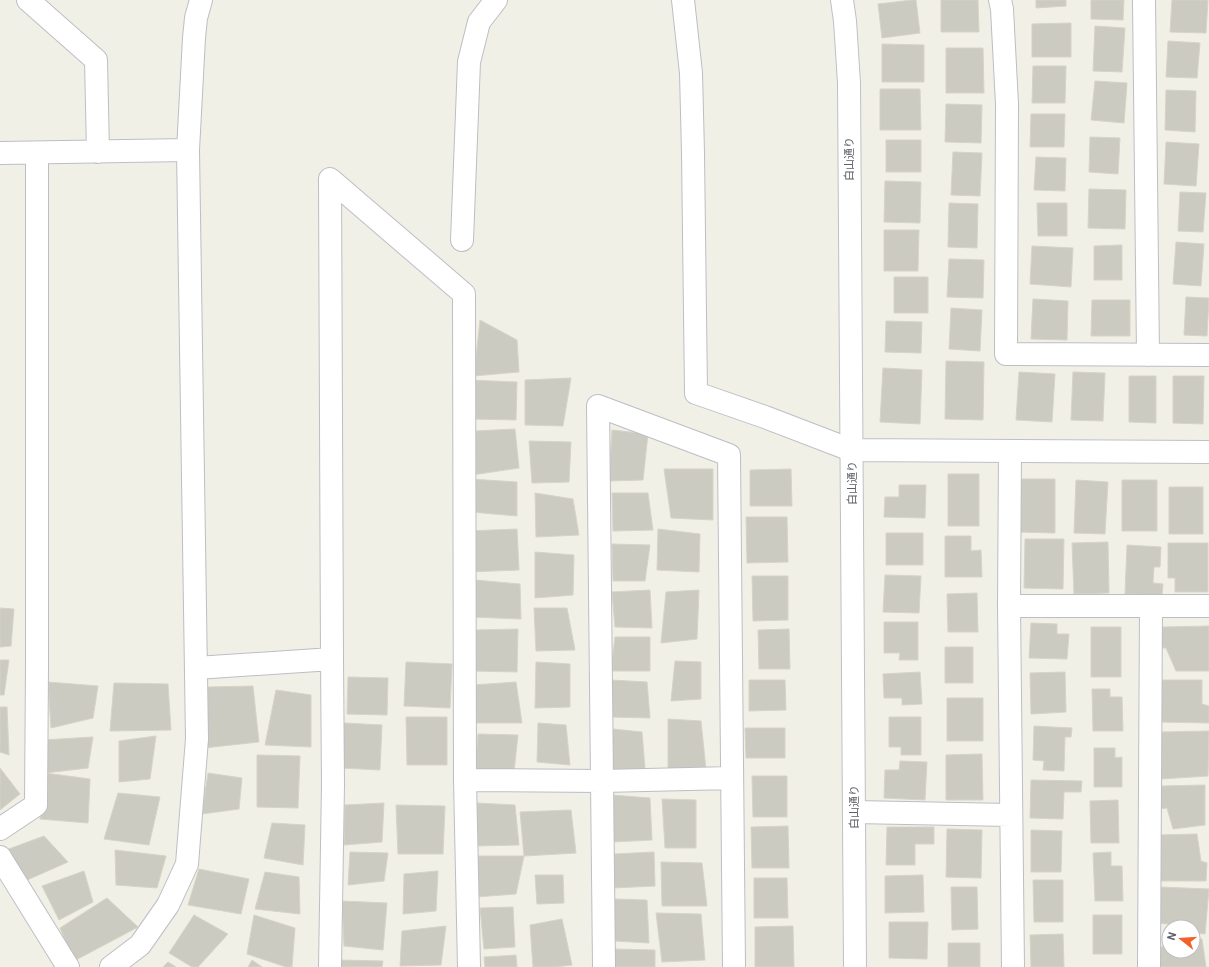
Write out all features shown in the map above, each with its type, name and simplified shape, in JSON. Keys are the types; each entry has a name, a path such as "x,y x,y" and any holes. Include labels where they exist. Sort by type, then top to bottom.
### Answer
{"street":[{"path":"28,0 96,60 98,152"},
{"path":"111,967 140,946 168,905 187,864 197,739 188,150 194,38 196,18 201,0"},
{"path":"462,240 469,62 479,22 496,0"},
{"path":"684,0 691,73 696,393 852,450 1209,452"},
{"name":"白山通り","path":"842,0 845,21 849,83 855,967"},
{"path":"1000,0 1002,9 1007,104 1006,354 1209,355"},
{"path":"1144,0 1148,355"},
{"path":"0,153 188,150"},
{"path":"0,829 36,804 37,153"},
{"path":"330,967 333,784 330,180 464,294 465,780 469,967"},
{"path":"604,967 598,406 729,455 734,967"},
{"path":"1010,451 1009,606 1013,967"},
{"path":"1009,606 1209,606"},
{"path":"1150,967 1151,606"},
{"path":"196,668 332,659"},
{"path":"465,780 602,781 732,778"},
{"path":"854,812 1011,815"},
{"path":"0,857 68,967"}],"building":[{"path":"916,0 920,33 882,38 878,4"},
{"path":"941,0 978,0 979,32 941,32"},
{"path":"1036,0 1066,0 1066,6 1036,8"},
{"path":"1091,0 1124,0 1123,20 1091,19"},
{"path":"1172,0 1208,0 1206,33 1170,32"},
{"path":"1071,23 1071,57 1032,57 1032,24"},
{"path":"1095,26 1125,28 1122,72 1093,71"},
{"path":"1168,41 1200,43 1197,78 1166,77"},
{"path":"882,44 924,45 924,82 882,82"},
{"path":"946,48 983,48 984,93 946,93"},
{"path":"1033,66 1066,66 1065,103 1032,103"},
{"path":"1095,81 1127,83 1124,123 1091,120"},
{"path":"880,89 920,89 921,130 880,130"},
{"path":"1166,90 1196,91 1195,132 1165,130"},
{"path":"946,104 982,105 981,143 945,142"},
{"path":"1031,114 1065,114 1064,147 1030,147"},
{"path":"1090,137 1120,138 1118,174 1089,172"},
{"path":"886,140 921,140 921,172 886,172"},
{"path":"1166,142 1199,144 1196,186 1164,184"},
{"path":"953,152 982,153 980,196 951,195"},
{"path":"1036,157 1066,158 1065,191 1034,190"},
{"path":"885,181 921,182 920,223 884,222"},
{"path":"1089,189 1126,190 1125,229 1088,228"},
{"path":"1180,192 1206,193 1203,232 1178,231"},
{"path":"949,203 978,204 977,248 948,247"},
{"path":"1037,203 1067,203 1067,236 1038,236"},
{"path":"884,230 919,230 918,271 884,271"},
{"path":"1176,242 1204,244 1201,286 1173,284"},
{"path":"1122,245 1122,280 1094,280 1094,246"},
{"path":"1032,246 1073,248 1071,287 1030,284"},
{"path":"949,259 984,260 983,298 947,297"},
{"path":"894,277 928,277 928,313 894,313"},
{"path":"1186,297 1209,298 1207,336 1184,335"},
{"path":"1033,299 1068,301 1067,340 1031,339"},
{"path":"1092,300 1130,300 1130,336 1091,336"},
{"path":"951,308 982,310 980,351 949,349"},
{"path":"480,320 517,340 519,372 474,376"},
{"path":"886,321 922,322 921,353 885,352"},
{"path":"946,361 984,362 983,420 945,419"},
{"path":"883,368 922,370 920,424 880,422"},
{"path":"1019,372 1055,374 1052,422 1016,420"},
{"path":"1073,372 1105,373 1103,421 1071,420"},
{"path":"1129,376 1156,376 1156,423 1129,422"},
{"path":"1173,376 1204,376 1203,424 1173,423"},
{"path":"571,378 563,426 525,425 525,380"},
{"path":"469,380 517,382 516,420 470,419"},
{"path":"515,429 519,468 472,475 475,431"},
{"path":"612,430 648,434 643,480 609,481"},
{"path":"529,441 571,442 569,482 532,483"},
{"path":"664,469 713,469 713,520 671,518"},
{"path":"791,469 792,506 750,506 750,470"},
{"path":"948,474 979,474 979,526 948,526"},
{"path":"470,479 517,482 517,516 471,512"},
{"path":"1019,479 1055,479 1055,533 1018,532"},
{"path":"1076,480 1108,482 1105,534 1074,533"},
{"path":"1122,480 1157,480 1157,531 1122,531"},
{"path":"899,485 926,485 925,518 884,517 885,497 899,497"},
{"path":"1169,487 1203,487 1203,534 1169,534"},
{"path":"535,493 573,499 579,535 536,537"},
{"path":"612,493 648,493 653,530 613,531"},
{"path":"746,517 787,517 788,562 747,563"},
{"path":"517,529 519,570 469,572 467,531"},
{"path":"658,529 700,534 699,572 657,570"},
{"path":"886,533 923,533 923,565 886,565"},
{"path":"945,536 971,536 971,551 981,550 982,577 945,577"},
{"path":"1025,539 1064,539 1063,589 1024,588"},
{"path":"1108,542 1109,593 1074,594 1072,543"},
{"path":"1168,543 1208,543 1208,592 1175,592 1175,578 1168,578"},
{"path":"612,544 650,545 645,581 613,581"},
{"path":"1127,545 1161,547 1160,567 1154,567 1153,583 1163,584 1162,595 1125,594"},
{"path":"535,552 574,555 573,595 535,598"},
{"path":"885,575 921,576 919,613 883,612"},
{"path":"752,576 788,576 788,620 753,621"},
{"path":"475,580 520,584 521,619 470,617"},
{"path":"650,590 652,628 615,627 612,592"},
{"path":"699,590 697,639 661,643 666,592"},
{"path":"977,593 978,632 948,632 947,594"},
{"path":"0,608 14,609 11,646 0,647"},
{"path":"534,608 567,608 575,650 536,651"},
{"path":"884,622 918,622 918,660 899,660 900,653 884,653"},
{"path":"1031,623 1057,624 1057,634 1069,634 1067,659 1029,658"},
{"path":"1209,626 1209,671 1176,671 1166,648 1159,648 1162,627"},
{"path":"1091,627 1121,627 1121,677 1091,677"},
{"path":"518,629 517,672 470,671 473,630"},
{"path":"789,629 790,669 759,669 758,630"},
{"path":"615,637 650,637 650,671 611,671"},
{"path":"945,647 973,647 973,683 945,683"},
{"path":"0,660 9,660 4,695 0,695"},
{"path":"675,661 701,662 701,699 671,701"},
{"path":"406,662 452,664 450,708 404,706"},
{"path":"536,662 570,664 570,707 535,708"},
{"path":"920,672 922,704 902,705 902,698 884,698 883,674"},
{"path":"1065,672 1066,712 1031,714 1030,673"},
{"path":"348,677 388,678 387,715 347,714"},
{"path":"611,680 647,682 650,718 610,717"},
{"path":"749,680 785,680 786,710 749,711"},
{"path":"1158,680 1202,680 1202,704 1209,706 1209,723 1159,722"},
{"path":"48,682 98,686 93,718 51,728"},
{"path":"516,682 522,723 476,723 473,685"},
{"path":"114,683 168,684 171,730 110,731"},
{"path":"253,686 259,742 204,748 208,687"},
{"path":"1092,689 1110,689 1110,697 1122,697 1123,731 1093,731"},
{"path":"276,690 311,695 311,747 265,745"},
{"path":"947,698 983,698 983,741 947,741"},
{"path":"0,707 7,707 9,755 0,752"},
{"path":"406,717 447,717 447,765 407,765"},
{"path":"889,717 921,717 921,755 901,755 901,747 889,747"},
{"path":"668,719 701,721 707,779 668,779"},
{"path":"344,723 382,725 380,770 342,768"},
{"path":"538,723 566,725 570,765 537,762"},
{"path":"1034,726 1072,728 1071,737 1065,737 1064,771 1043,770 1044,761 1033,760"},
{"path":"745,728 785,728 785,758 746,758"},
{"path":"613,729 642,732 646,780 610,781"},
{"path":"1209,731 1208,776 1161,779 1161,732"},
{"path":"478,734 518,735 514,772 475,773"},
{"path":"156,736 150,779 119,782 119,741"},
{"path":"93,737 88,768 45,773 43,740"},
{"path":"1094,748 1115,748 1115,758 1122,757 1122,787 1094,787"},
{"path":"982,754 983,800 946,800 946,755"},
{"path":"257,755 300,756 298,808 257,807"},
{"path":"900,761 927,762 925,800 884,798 885,770 899,770"},
{"path":"0,768 20,794 0,810"},
{"path":"45,773 90,779 88,823 40,819"},
{"path":"208,773 242,778 239,809 202,814"},
{"path":"752,776 787,776 787,817 753,817"},
{"path":"1031,780 1082,781 1081,792 1064,792 1063,819 1030,818"},
{"path":"1205,785 1205,825 1173,829 1167,808 1158,809 1162,786"},
{"path":"118,793 160,797 149,845 104,839"},
{"path":"612,795 650,798 652,840 612,842"},
{"path":"662,799 696,800 696,848 665,848"},
{"path":"1118,800 1119,843 1091,843 1090,801"},
{"path":"384,803 382,842 344,845 345,805"},
{"path":"477,803 515,805 519,845 477,846"},
{"path":"396,805 445,806 443,854 398,854"},
{"path":"571,810 576,853 524,856 520,812"},
{"path":"272,823 305,825 303,865 264,858"},
{"path":"788,826 789,868 752,868 751,827"},
{"path":"887,827 934,827 934,844 915,844 915,865 886,865"},
{"path":"947,829 982,830 981,878 946,877"},
{"path":"1031,830 1062,831 1061,872 1031,872"},
{"path":"1197,834 1201,861 1207,863 1206,881 1160,881 1158,835"},
{"path":"44,836 68,862 25,881 6,850"},
{"path":"115,850 166,856 157,888 116,885"},
{"path":"350,852 388,853 384,881 348,885"},
{"path":"654,852 655,886 613,888 614,854"},
{"path":"1111,852 1111,866 1122,866 1123,901 1095,901 1093,853"},
{"path":"476,856 524,856 516,894 476,897"},
{"path":"661,862 702,863 707,906 662,906"},
{"path":"199,869 249,879 241,914 188,905"},
{"path":"84,871 93,902 59,920 42,886"},
{"path":"438,871 436,911 403,914 404,874"},
{"path":"265,872 299,877 300,914 255,909"},
{"path":"535,875 563,875 564,903 537,904"},
{"path":"923,875 924,912 885,913 885,876"},
{"path":"754,878 787,878 788,918 754,918"},
{"path":"1033,880 1063,880 1063,922 1034,922"},
{"path":"951,887 977,887 978,929 952,930"},
{"path":"1161,887 1209,889 1205,934 1201,934 1201,919 1161,919 1161,923 1157,923"},
{"path":"107,898 138,927 74,961 60,928"},
{"path":"613,899 647,900 649,943 615,941"},
{"path":"342,901 387,903 383,950 344,946"},
{"path":"513,907 515,947 484,949 480,908"},
{"path":"656,913 701,914 705,960 662,962"},
{"path":"194,915 228,934 198,967 192,967 169,953"},
{"path":"254,915 295,928 292,967 286,967 247,954"},
{"path":"1093,915 1122,915 1122,954 1093,954"},
{"path":"562,919 572,965 533,967 530,925"},
{"path":"889,922 928,922 927,959 889,958"},
{"path":"446,926 441,965 400,966 402,931"},
{"path":"793,926 794,967 755,967 755,927"},
{"path":"1063,934 1064,967 1031,967 1030,935"},
{"path":"1202,939 1206,967 1158,967 1157,948 1161,947 1161,959 1201,959"},
{"path":"948,943 980,943 980,967 948,967"},
{"path":"614,949 655,950 655,967 615,967"},
{"path":"516,955 517,967 485,967 484,957"},
{"path":"252,960 262,967 248,967"},
{"path":"338,960 383,961 382,967 338,967"},
{"path":"168,962 176,967 163,967"}]}
